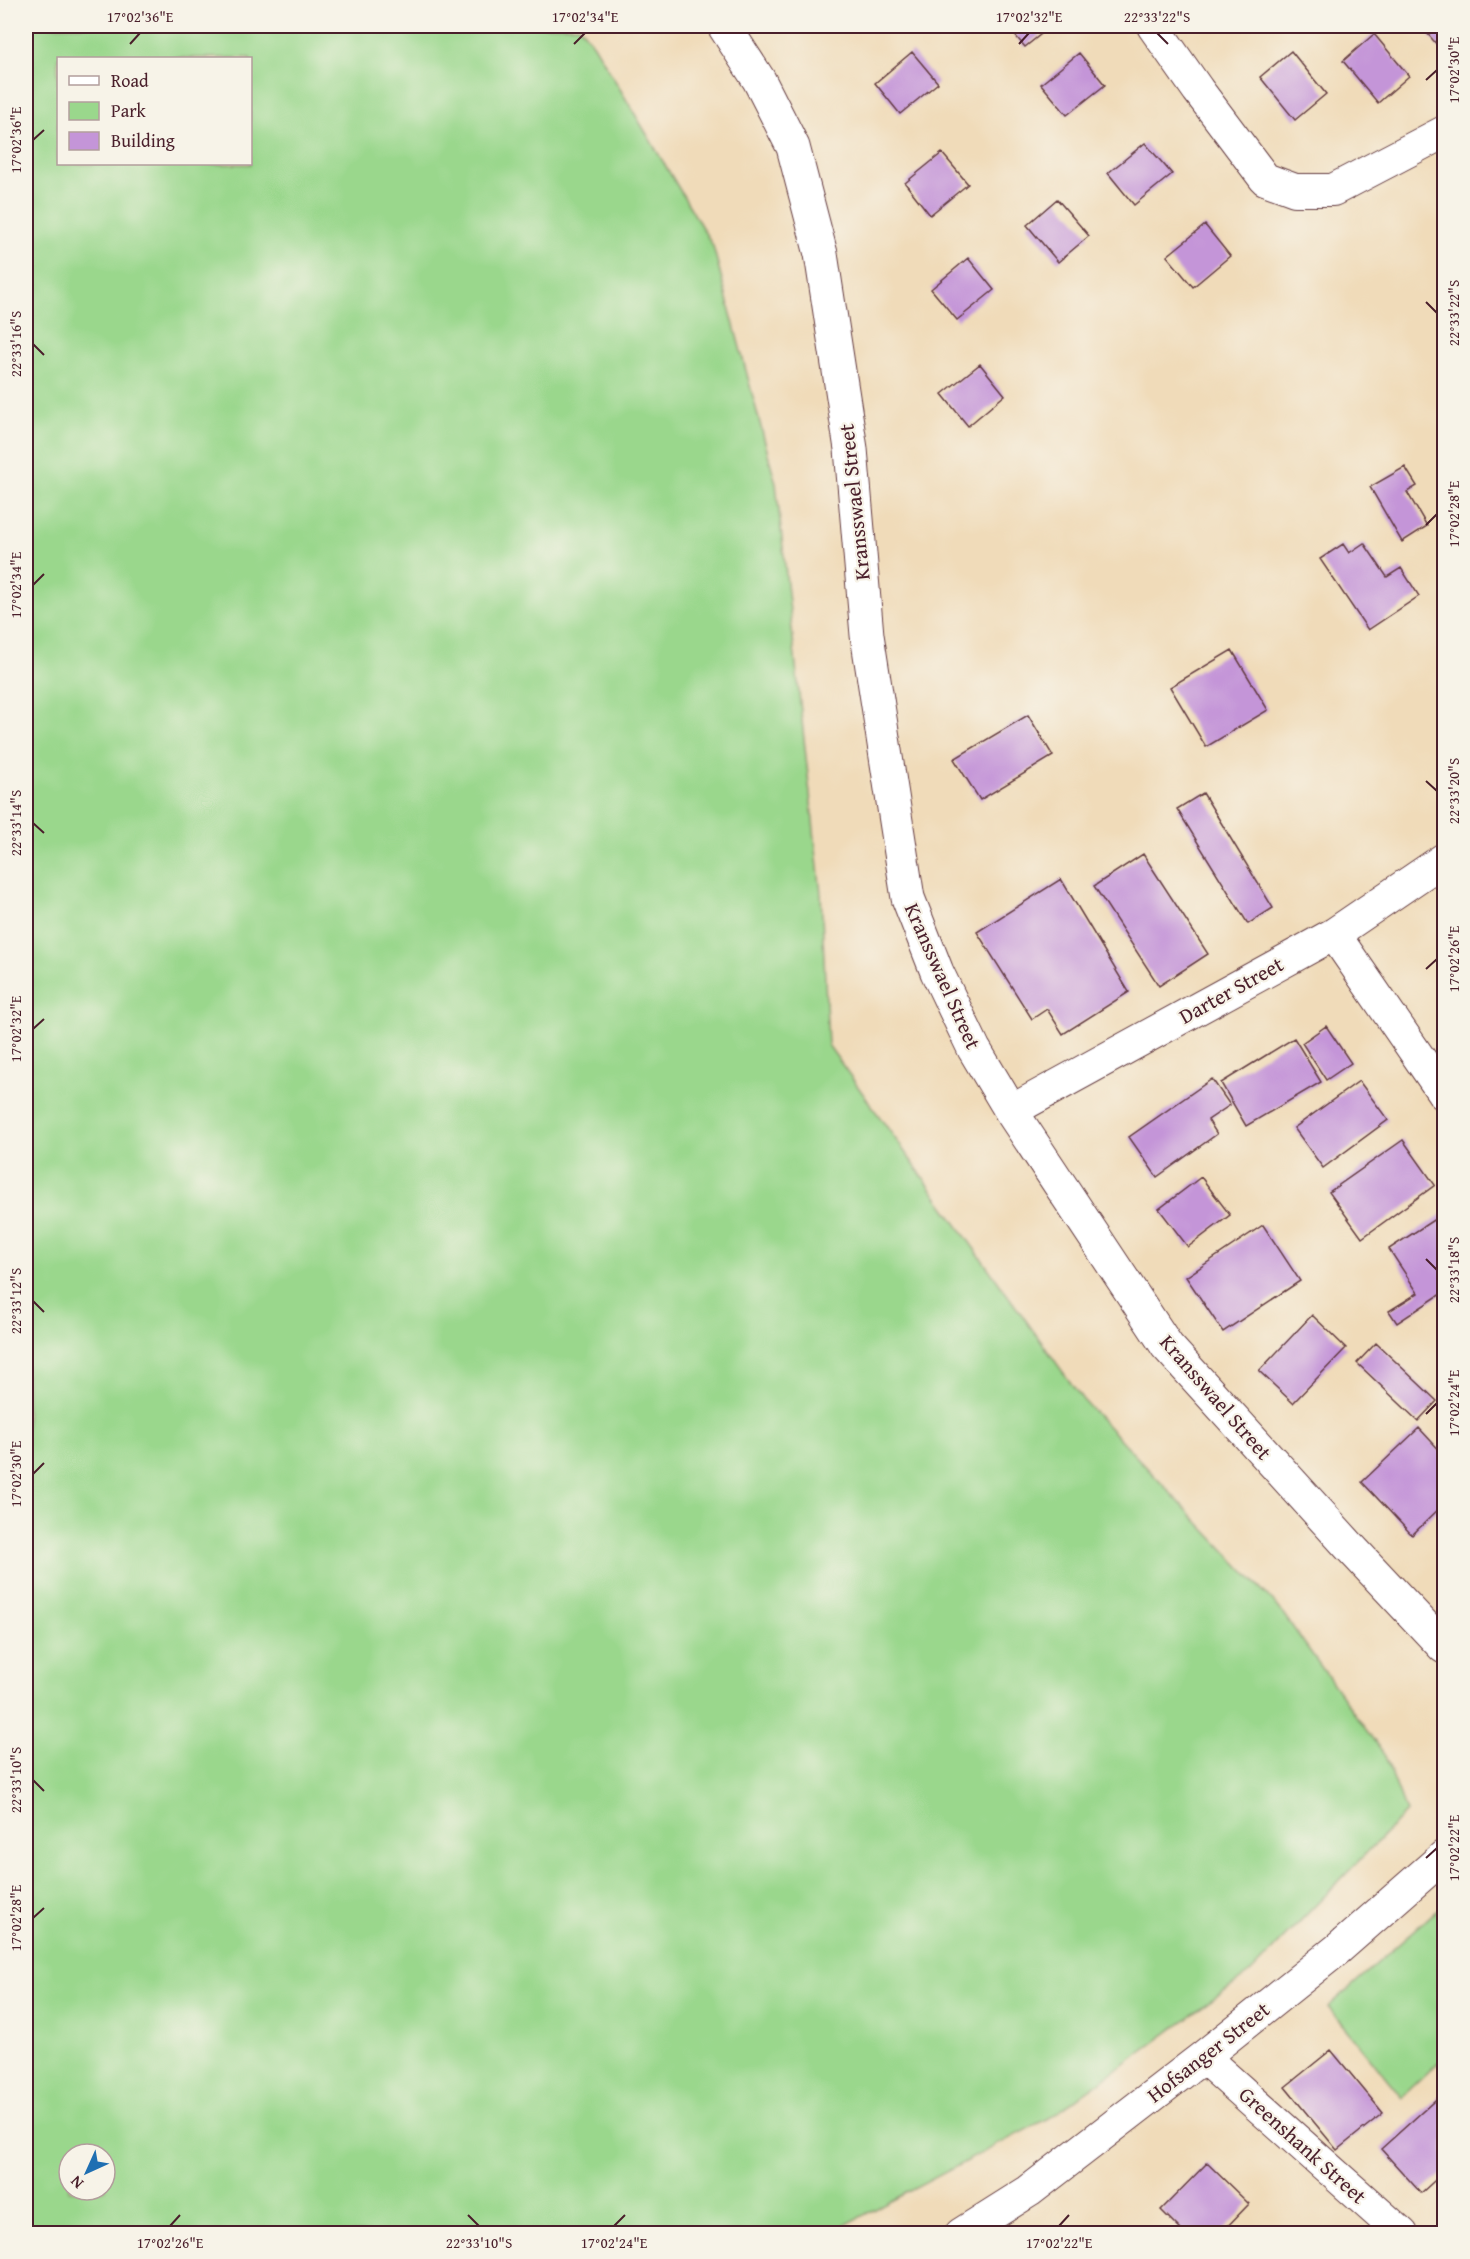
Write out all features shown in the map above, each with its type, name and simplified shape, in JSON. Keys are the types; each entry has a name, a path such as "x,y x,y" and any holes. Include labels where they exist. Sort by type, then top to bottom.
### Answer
{"street":[{"name":"Kransswael Street","path":"724,26 759,80 793,147 821,254 851,449 867,635 908,898 937,972 974,1049 1011,1111 1167,1346 1444,1647"},
{"path":"1153,26 1197,90 1265,179 1295,190 1333,190 1444,132"},
{"name":"Darter Street","path":"1011,1111 1334,934 1444,859"},
{"path":"1334,934 1444,1094"},
{"name":"Hofsanger Street","path":"961,2234 1029,2191 1203,2057 1338,1949 1444,1856"},
{"name":"Greenshank Street","path":"1203,2057 1402,2234"}],"green space":[{"path":"26,26 579,26 594,45 713,246 776,484 821,894 828,1045 1083,1400 1279,1608 1385,1756 1406,1812 1250,1973 1054,2115 830,2233 26,2233"},
{"path":"1444,1904 1444,2057 1402,2097 1328,2007"}],"building":[{"path":"1007,26 1051,26 1025,47"},
{"path":"1421,26 1444,26 1444,53"},
{"path":"1374,34 1409,76 1378,103 1343,61"},
{"path":"1291,51 1326,94 1295,120 1260,77"},
{"path":"912,52 938,83 900,114 875,83"},
{"path":"1079,53 1105,85 1067,115 1041,84"},
{"path":"1145,143 1172,174 1134,205 1108,173"},
{"path":"942,153 968,184 930,215 905,183"},
{"path":"1057,199 1089,236 1058,262 1027,225"},
{"path":"1205,225 1230,256 1193,287 1167,256"},
{"path":"968,258 994,290 957,320 931,289"},
{"path":"980,364 1005,395 968,426 942,394"},
{"path":"1405,467 1417,486 1407,492 1427,526 1402,542 1370,487"},
{"path":"1364,543 1387,577 1401,568 1419,596 1368,630 1320,559 1343,544 1349,553"},
{"path":"1232,650 1268,710 1206,747 1170,687"},
{"path":"1028,715 1053,756 980,800 954,759"},
{"path":"1203,793 1273,908 1248,924 1177,809"},
{"path":"1143,854 1208,954 1159,986 1094,886"},
{"path":"1061,879 1129,992 1063,1034 1047,1009 1032,1019 977,932"},
{"path":"1326,1026 1351,1063 1326,1080 1302,1043"},
{"path":"1294,1038 1321,1082 1246,1126 1221,1083"},
{"path":"1212,1079 1230,1105 1208,1120 1217,1134 1157,1177 1129,1137"},
{"path":"1359,1081 1388,1120 1323,1168 1294,1128"},
{"path":"1403,1140 1435,1185 1362,1238 1329,1192"},
{"path":"1201,1177 1230,1215 1188,1247 1159,1209"},
{"path":"1444,1213 1444,1292 1397,1323 1389,1311 1418,1293 1389,1249"},
{"path":"1263,1225 1300,1281 1223,1332 1186,1277"},
{"path":"1312,1315 1346,1348 1293,1403 1259,1371"},
{"path":"1376,1343 1437,1401 1418,1421 1357,1363"},
{"path":"1419,1428 1444,1455 1444,1504 1412,1535 1362,1482"},
{"path":"1331,2050 1383,2113 1337,2150 1285,2087"},
{"path":"1442,2094 1444,2097 1444,2172 1421,2193 1381,2149"},
{"path":"1207,2163 1249,2204 1220,2234 1185,2234 1161,2210"}]}
